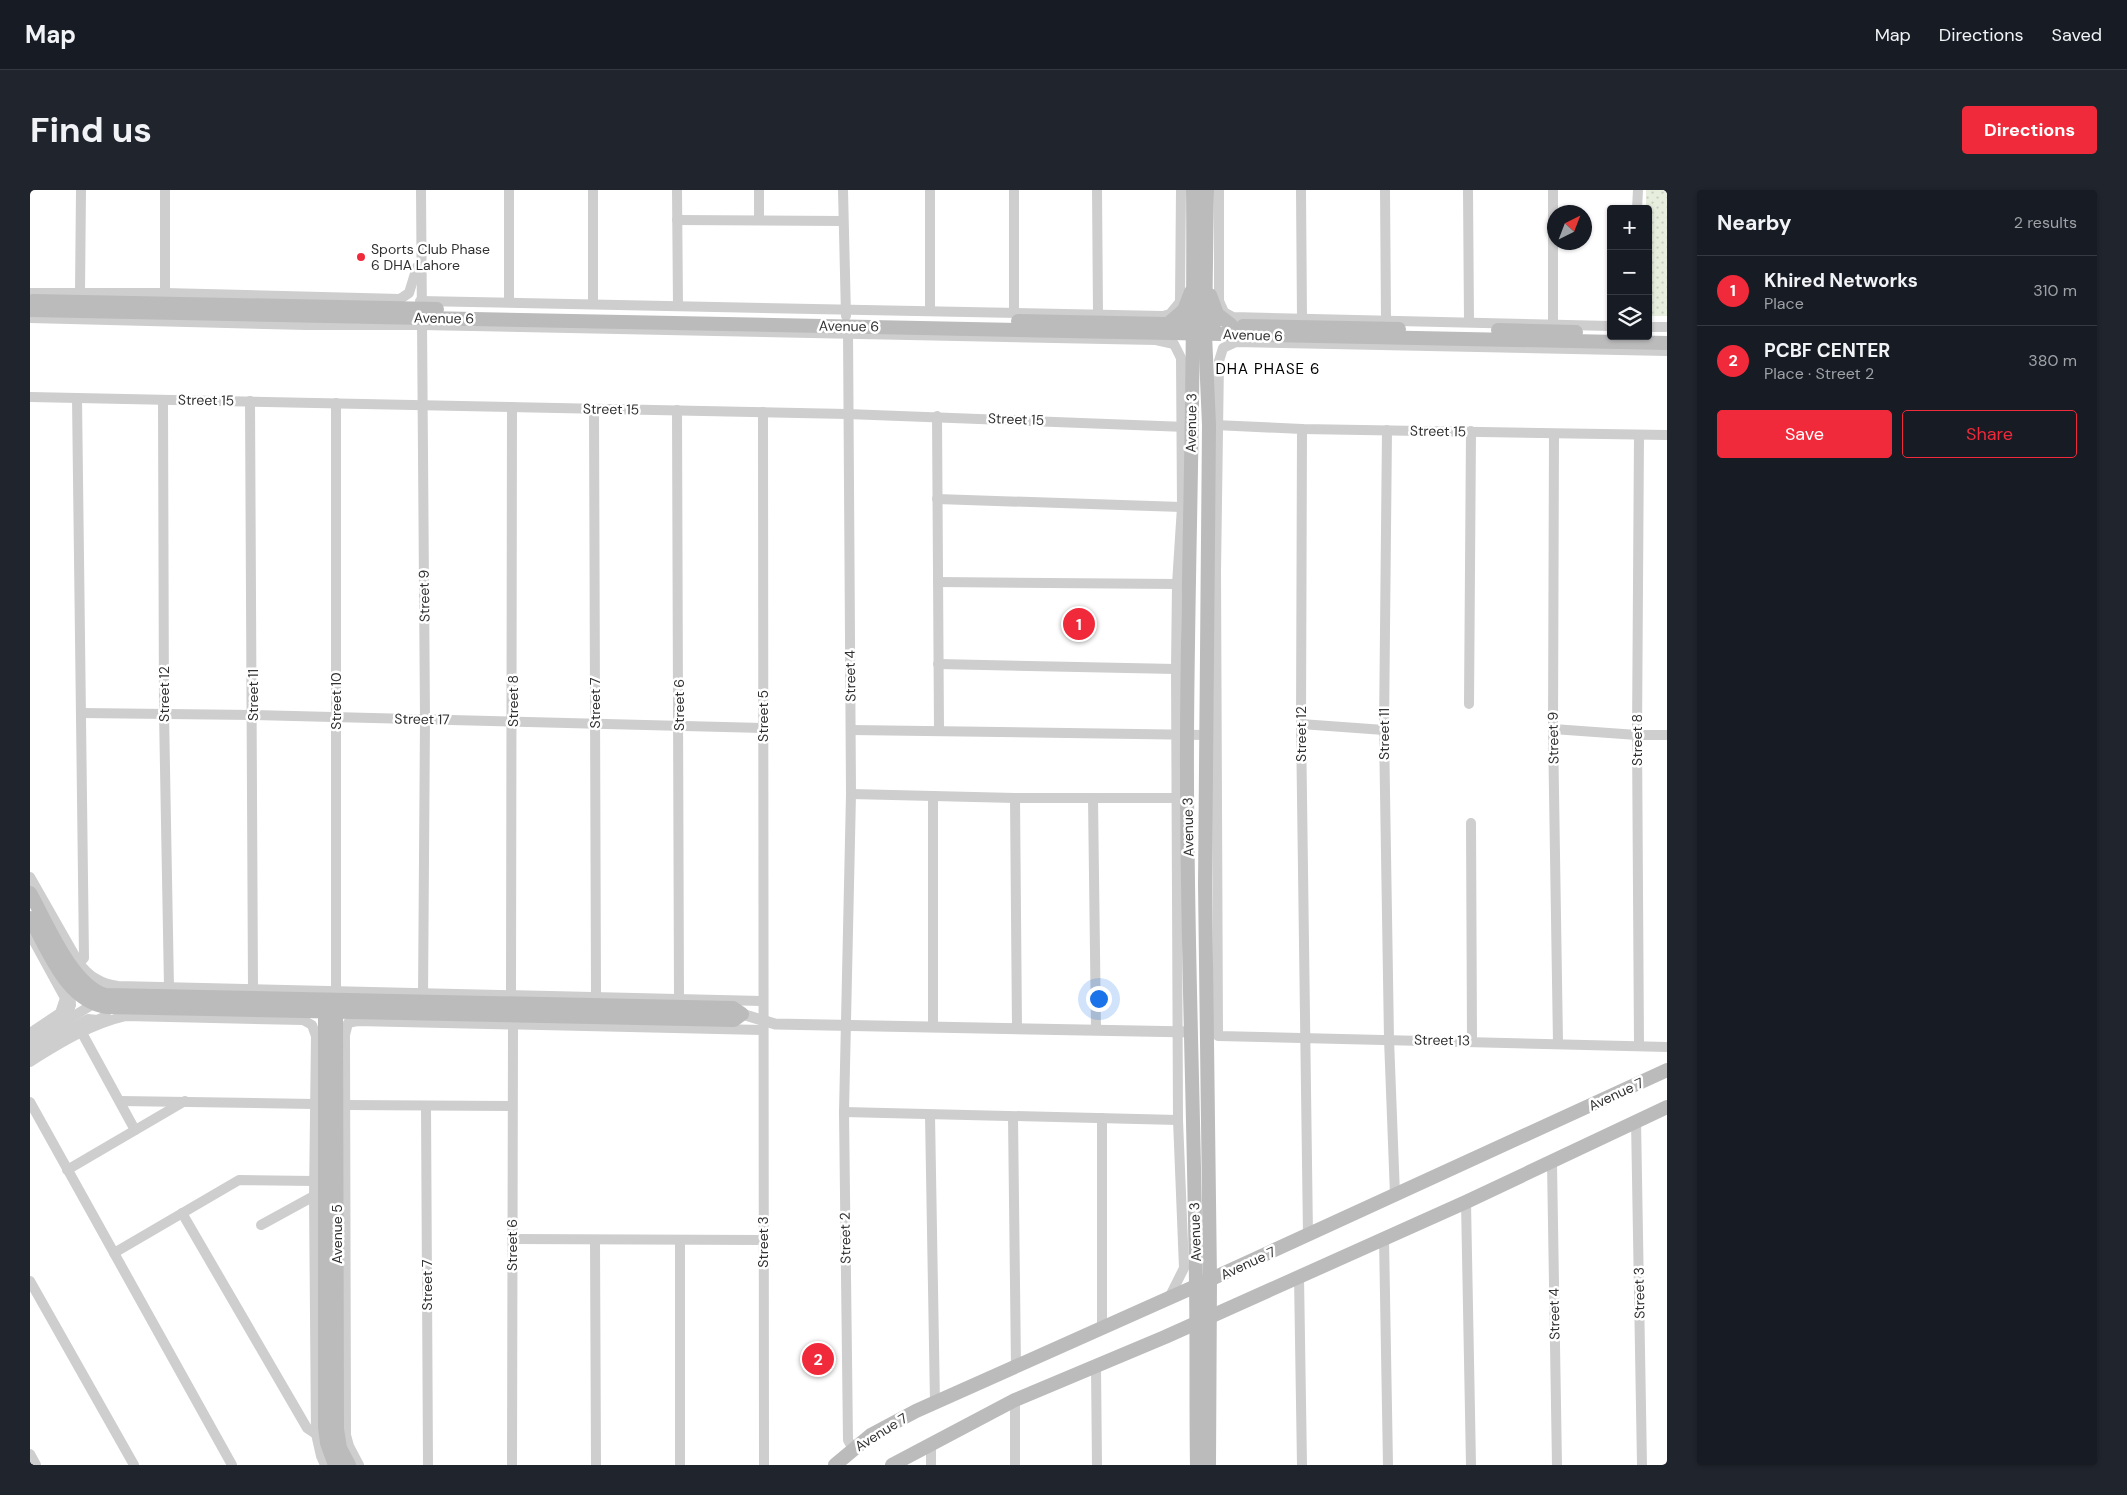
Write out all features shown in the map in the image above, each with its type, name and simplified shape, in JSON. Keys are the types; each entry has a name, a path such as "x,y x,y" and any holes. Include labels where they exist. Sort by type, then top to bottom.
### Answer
{"main road":[{"name":"Avenue 3","path":"1193,190 1206,280"},
{"name":"Avenue 3","path":"1207,190 1206,280 1200,329 1192,370 1186,427 1182,734 1184,1032 1189,1246 1202,1319 1209,1465"},
{"path":"1192,370 1182,344 1169,328 1206,280"},
{"path":"1206,280 1217,314 1231,330 1216,347 1208,371"},
{"name":"Avenue 6","path":"30,301 91,300 420,313"},
{"name":"Avenue 6","path":"30,310 420,313 1155,329 1607,333"},
{"name":"Avenue 3","path":"1196,1465 1202,1319 1210,1280 1205,735 1214,424 1208,371 1200,329"},
{"name":"Avenue 6","path":"1250,330 1667,343"},
{"path":"1652,334 1667,334"},
{"path":"30,893 34,908 73,968 99,999 332,1003 357,1016 530,1021 734,1020 742,1014 733,1008 423,997 332,1003 125,1008 99,999 70,987 30,918"},
{"name":"Avenue 5","path":"332,1003 340,1035 337,1429 340,1448 349,1465"},
{"name":"Avenue 5","path":"332,1003 324,1427 326,1443 335,1465"},
{"name":"Avenue 7","path":"835,1465 853,1448 882,1428 1667,1070"},
{"path":"892,1465 1015,1400 1096,1367 1466,1202 1667,1107"}],"street":[{"path":"80,292 81,190"},
{"path":"165,190 165,293"},
{"name":"Street 9","path":"421,190 420,313 425,719 423,997"},
{"path":"509,190 509,302"},
{"path":"593,190 593,303"},
{"path":"677,190 678,306"},
{"path":"759,190 759,219"},
{"name":"Street 4","path":"843,190 847,321 851,730 847,1026"},
{"path":"930,190 930,310"},
{"path":"1014,190 1014,312"},
{"path":"1097,190 1098,314"},
{"path":"1155,329 1180,302 1181,190"},
{"path":"1219,190 1206,280 1224,312 1250,330 1667,351"},
{"path":"1301,190 1302,319"},
{"path":"1385,190 1386,320"},
{"path":"1468,190 1469,321"},
{"path":"1553,324 1554,190"},
{"path":"1637,205 1638,190"},
{"path":"677,220 843,221"},
{"path":"30,293 165,293 400,300 409,292 421,257"},
{"path":"30,318 306,325 509,302 678,306 847,321 930,310 1098,314 1155,329 1174,344 1180,353 1186,427 1177,584 1176,669 1182,734 1177,798 1184,1032 1178,1120 1189,1246 1184,1268 1169,1298"},
{"path":"1214,424 1221,352 1223,348 1250,330 1302,319 1469,321 1607,326"},
{"path":"1652,327 1667,327"},
{"name":"Street 15","path":"30,397 336,403 422,407 512,407 937,416 1186,427"},
{"path":"77,398 84,958 80,963"},
{"name":"Street 12","path":"163,400 164,713 169,987"},
{"name":"Street 11","path":"250,401 253,990"},
{"name":"Street 10","path":"332,1003 336,717 336,403"},
{"name":"Street 8","path":"511,995 513,722 512,407"},
{"name":"Street 7","path":"594,409 596,997"},
{"name":"Street 6","path":"677,410 679,999"},
{"name":"Street 5","path":"762,1025 763,412"},
{"path":"937,416 939,730"},
{"name":"Street 15","path":"1214,424 1302,429 1667,435"},
{"name":"Street 13","path":"1214,424 1218,1036 1667,1047"},
{"name":"Street 12","path":"1302,429 1301,724 1308,1235"},
{"name":"Street 11","path":"1387,430 1384,730 1395,1195"},
{"path":"1469,704 1471,431"},
{"name":"Street 9","path":"1554,434 1552,729 1558,1043"},
{"name":"Street 8","path":"1639,435 1637,735 1639,1045"},
{"path":"938,499 1182,507"},
{"path":"938,582 1177,584"},
{"path":"938,664 1176,669"},
{"name":"Street 17","path":"81,713 164,713 763,728"},
{"path":"1301,724 1384,730"},
{"path":"1552,729 1637,735 1667,735"},
{"path":"851,730 1205,735"},
{"path":"851,794 1015,798 1177,798"},
{"path":"933,796 933,1027"},
{"path":"1015,798 1017,1029"},
{"path":"1093,798 1096,1029"},
{"path":"1471,822 1472,1041"},
{"path":"30,877 80,963 95,980 109,985 253,990 332,1003"},
{"path":"30,934 65,998 60,1013 30,1033"},
{"path":"65,1021 71,1005 70,987"},
{"path":"423,997 511,995 762,1001"},
{"path":"30,1042 99,999"},
{"path":"30,1062 83,1025 99,999"},
{"path":"30,1052 83,1025 125,1008"},
{"path":"742,1014 762,1025"},
{"path":"83,1025 136,1015 303,1020 312,1025 315,1030 316,1434 320,1456 326,1465"},
{"path":"359,1465 349,1446 346,1435 345,1105 340,1035 348,1023 357,1016 513,1026 530,1021 1096,1029 1184,1032"},
{"path":"83,1025 135,1130"},
{"name":"Street 3","path":"762,1025 764,1465"},
{"name":"Street 6","path":"512,1465 513,1026"},
{"name":"Street 2","path":"847,1026 844,1112 848,1440 853,1448"},
{"path":"120,1100 314,1104"},
{"path":"67,1170 186,1101"},
{"path":"30,1102 232,1465"},
{"path":"345,1105 512,1106"},
{"name":"Street 7","path":"426,1106 428,1465"},
{"path":"844,1112 1178,1120"},
{"path":"930,1115 935,1403"},
{"path":"1013,1117 1016,1367"},
{"path":"1102,1118 1102,1328"},
{"name":"Street 3","path":"1636,1120 1642,1465"},
{"name":"Street 4","path":"1552,1163 1557,1465"},
{"path":"114,1253 239,1180 314,1181"},
{"path":"261,1225 314,1196"},
{"path":"1466,1202 1471,1465"},
{"path":"182,1213 307,1428 316,1434"},
{"path":"1384,1238 1388,1465"},
{"path":"512,1239 763,1240"},
{"path":"595,1240 596,1465"},
{"path":"680,1240 680,1465"},
{"path":"1299,1276 1302,1465"},
{"path":"30,1281 134,1465"},
{"path":"1096,1367 1097,1465"},
{"path":"1015,1400 1015,1465"},
{"path":"931,1443 931,1465"},
{"path":"30,1454 36,1465"}],"green space":[{"path":"1646,190 1667,190 1667,316 1652,316 1652,205 1646,205"}],"place":[{"name":"Sports Club Phase 6 DHA Lahore","path":"361,257"},
{"name":"Khired Networks","path":"1079,624"},
{"name":"PCBF CENTER","path":"818,1359"}],"district":[{"name":"DHA PHASE 6","path":"1268,369"}]}
